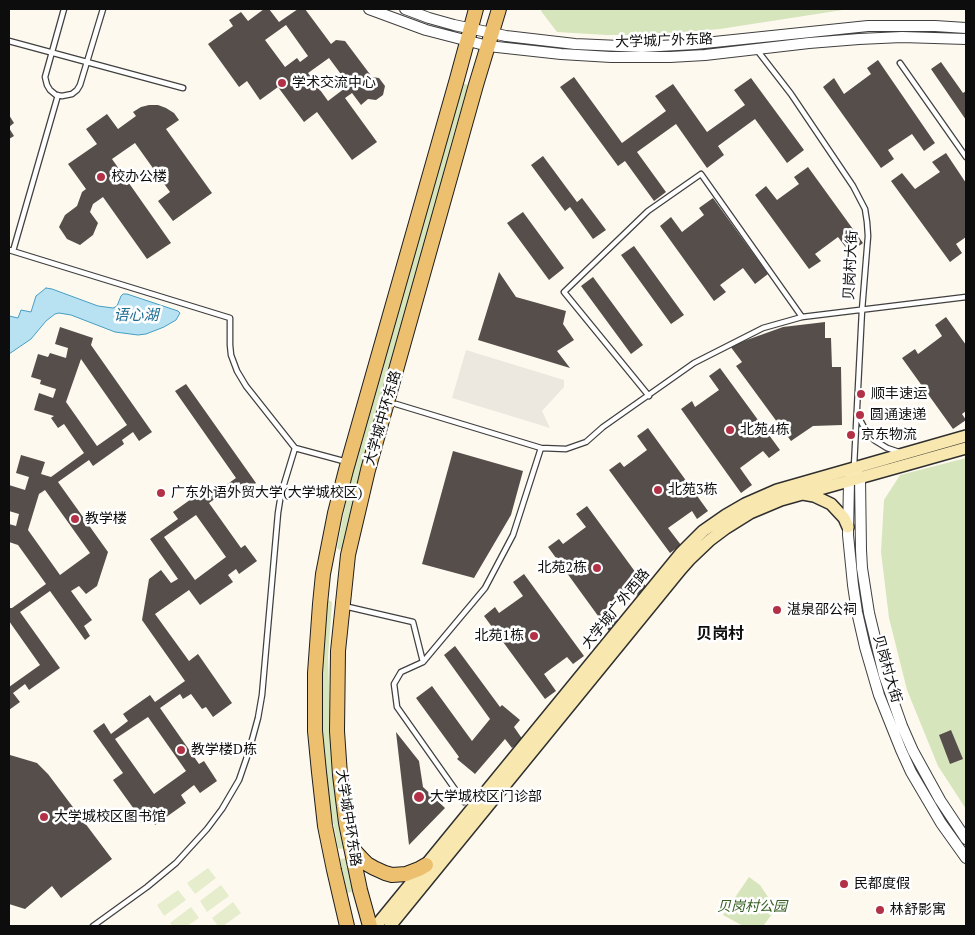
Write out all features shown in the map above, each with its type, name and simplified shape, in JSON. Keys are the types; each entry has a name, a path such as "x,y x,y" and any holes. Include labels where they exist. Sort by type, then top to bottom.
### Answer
{"main road":[{"name":"大学城中环东路","path":"347,926 325,826 314,715 315,666 321,593 338,500 348,462 476,9"},
{"name":"大学城中环东路","path":"370,926 350,847 342,799 337,731 338,651 348,560 354,525 368,470 499,9"},
{"name":"大学城广外西路","path":"390,926 689,560 710,540 732,524 780,500 848,481 857,473 910,452 966,436"},
{"name":"大学城广外西路","path":"376,926 673,562 695,539 720,519 745,504 777,490 966,448"},
{"path":"799,494 814,496 831,504 844,518 848,526"},
{"path":"327,556 348,560"},
{"path":"321,593 329,592 343,601"},
{"path":"330,855 344,853 350,847 367,864 385,873 392,874 406,874 426,865"}],"street":[{"name":"大学城广外东路","path":"369,9 426,30 469,35 561,54 670,57 697,56 860,38 927,37 966,39"},
{"name":"大学城广外东路","path":"405,9 469,35"},
{"name":"大学城广外东路","path":"490,40 506,36 575,44 642,47 749,39 868,26 966,28"},
{"name":"贝岗村大街","path":"857,473 862,568 869,612 884,675 913,751 940,800 966,839"},
{"name":"贝岗村大街","path":"848,481 849,557 857,612 879,695 894,734 927,801 965,855"}],"lane":[{"path":"64,9 45,80 50,90 58,95 67,96 80,86 103,9"},
{"name":"贝岗村大街","path":"749,39 791,94 853,186 865,209 868,236 857,412 857,473"},
{"path":"9,41 183,88"},
{"path":"900,63 966,158"},
{"path":"58,95 11,251 230,318 231,355 236,371 295,448 348,462"},
{"path":"649,396 564,292 648,211 701,174 802,317"},
{"path":"396,404 541,448 566,449 586,442 603,427 694,363 763,328 802,317 966,297"},
{"path":"857,412 862,426 874,440 892,450 910,452"},
{"path":"93,926 147,887 176,863 208,829 239,780 250,750 258,718 262,694 278,512 282,488 295,448"},
{"path":"464,802 397,707 394,684 401,672 423,662 485,588 513,534 541,448"},
{"path":"343,601 413,622 423,662"}],"green space":[{"path":"542,9 849,9 720,29 648,35 606,35 557,32 541,11"},
{"path":"462,83 468,85 451,144 438,201 362,468 343,548 339,550 337,548 353,466"},
{"path":"966,458 966,809 938,766 907,690 889,618 881,552 884,500 900,475"},
{"path":"327,600 332,603 328,657 330,716 345,846 340,849 338,848 325,778 322,745 320,695"},
{"path":"347,858 355,891 347,893 340,859"},
{"path":"208,868 216,878 195,894 187,883"},
{"name":"贝岗村公园","path":"749,877 760,885 774,906 773,913 763,926 743,926 723,915"},
{"path":"221,885 229,896 207,912 200,901"},
{"path":"178,890 186,900 164,916 157,905"},
{"path":"233,902 241,913 223,926 218,926 212,918"},
{"path":"191,907 199,918 187,926 172,926 170,923"}],"shaded area":[{"path":"466,350 564,380 564,387 542,411 550,428 452,398"}],"water":[{"name":"语心湖","path":"46,288 98,306 113,308 117,306 123,294 127,294 180,313 176,320 164,327 138,335 115,332 71,315 59,313 46,321 31,339 9,354 9,316 18,318 21,310 31,312 36,296"}],"building":[{"name":"学术交流中心","path":"264,9 269,9 279,22 298,9 305,9 331,44 336,40 345,41 372,77 379,78 385,86 383,95 376,100 368,99 361,105 352,93 345,98 377,142 352,160 317,112 304,122 278,87 260,100 247,81 239,87 208,44 233,26 229,20 241,12 248,21","holes":["286,25 308,56 300,62 297,58 285,67 265,40","329,58 349,85 328,101 308,73"]},
{"path":"878,60 935,143 924,151 912,134 888,150 894,159 881,168 823,87 834,78 844,94 871,74 867,68"},
{"path":"941,62 963,93 966,91 966,120 931,69"},
{"path":"574,77 622,143 666,111 655,96 673,84 707,132 745,105 734,90 751,78 804,150 787,163 755,119 718,146 724,155 707,168 676,124 637,152 666,192 654,201 625,161 618,166 560,87"},
{"name":"校办公楼","path":"149,105 158,105 174,113 179,120 166,129 212,193 173,221 158,201 170,192 135,143 112,159 171,243 147,259 103,197 93,204 90,212 98,223 93,235 80,245 67,239 59,227 65,215 77,206 82,192 86,189 68,164 97,144 86,129 107,114 118,129 136,116 133,112"},
{"path":"9,115 14,123 9,127"},
{"path":"9,128 14,136 9,139"},
{"path":"946,153 966,183 966,237 956,244 962,253 950,262 891,181 902,173 915,189 940,172 932,162"},
{"path":"543,156 577,202 582,198 606,230 593,239 570,207 565,211 531,165"},
{"path":"808,167 863,243 850,253 838,237 815,254 821,261 809,269 755,195 766,186 777,200 799,184 794,177"},
{"path":"713,198 768,274 755,284 743,268 720,285 726,292 714,301 660,226 671,217 682,232 704,215 699,208"},
{"path":"523,212 564,268 549,280 507,223"},
{"path":"634,246 684,315 671,324 621,255"},
{"path":"499,272 516,297 566,311 563,324 574,340 557,351 570,368 478,340"},
{"path":"593,277 643,345 631,354 581,286"},
{"path":"946,317 966,345 966,411 962,414 966,420 953,429 902,358 915,349 918,354 942,336 935,325"},
{"path":"825,322 825,338 831,338 832,367 841,367 842,425 813,426 791,441 736,366 742,362 730,346 783,327"},
{"name":"教学楼","path":"60,327 93,338 91,345 152,432 139,441 133,432 122,440 124,444 93,466 89,460 58,482 108,552 97,586 86,594 79,586 71,591 92,620 84,626 90,636 85,640 50,591 20,612 60,668 29,690 25,684 13,693 20,702 9,710 9,687 40,665 9,621 9,608 12,608 46,584 18,545 9,542 9,524 16,526 19,514 9,511 9,485 25,490 29,477 16,473 21,455 45,462 41,474 51,477 84,453 64,424 58,428 51,418 54,416 34,410 39,393 53,398 56,389 40,384 41,380 31,377 38,354 48,357 50,353 66,358 68,348 55,344","holes":["81,359 127,425 97,446 66,402","45,490 90,553 60,575 28,530 39,494"]},
{"name":"北苑4栋","path":"720,368 780,450 769,458 763,451 740,468 752,485 741,493 681,409 692,401 695,407 719,390 709,376"},
{"path":"186,384 256,483 245,491 239,482 209,503 241,548 245,545 257,561 239,574 236,569 228,575 233,582 200,605 189,590 155,614 189,661 198,654 232,703 213,717 206,707 202,709 191,694 183,699 180,694 160,708 199,764 204,761 217,781 200,793 194,785 181,795 186,803 155,825 146,812 139,816 113,780 123,773 93,731 104,723 111,734 128,721 123,714 150,695 155,702 185,681 142,620 149,579 161,570 171,583 178,579 150,539 178,519 173,512 201,492 206,499 236,478 175,391","holes":["196,515 226,557 195,580 164,537","148,717 186,771 154,794 115,739"]},
{"name":"北苑3栋","path":"648,428 708,511 697,519 692,511 668,528 681,545 670,553 609,470 620,462 624,467 647,450 637,436"},
{"path":"453,451 523,471 511,515 474,578 422,564"},
{"name":"北苑2栋","path":"587,506 647,588 636,596 631,589 607,606 620,623 609,631 548,547 559,539 563,544 586,527 576,514"},
{"name":"北苑1栋","path":"524,574 584,656 573,664 567,657 544,674 556,691 545,699 484,616 495,607 499,613 523,596 513,582"},
{"path":"455,646 500,707 502,705 520,720 514,727 523,740 512,748 505,739 475,774 457,759 459,757 416,698 432,686 472,741 490,719 444,655"},
{"path":"951,730 963,759 950,764 939,735"},
{"name":"大学城校区门诊部","path":"396,732 419,761 423,787 445,808 409,845"},
{"name":"大学城校区图书馆","path":"10,755 37,763 48,774 112,859 61,898 52,886 25,909 9,904"}],"place":[{"name":"学术交流中心","path":"282,83"},
{"name":"校办公楼","path":"101,177"},
{"name":"顺丰速运","path":"861,394"},
{"name":"圆通速递","path":"860,415"},
{"name":"北苑4栋","path":"730,430"},
{"name":"京东物流","path":"851,435"},
{"name":"北苑3栋","path":"658,490"},
{"name":"广东外语外贸大学(大学城校区)","path":"161,493"},
{"name":"教学楼","path":"75,519"},
{"name":"北苑2栋","path":"597,568"},
{"name":"湛泉邵公祠","path":"777,610"},
{"name":"北苑1栋","path":"534,636"},
{"name":"教学楼D栋","path":"181,750"},
{"name":"大学城校区门诊部","path":"419,797"},
{"name":"大学城校区图书馆","path":"44,817"},
{"name":"民都度假","path":"844,884"},
{"name":"林舒影寓","path":"880,910"}],"district":[{"name":"贝岗村","path":"720,634"}]}
